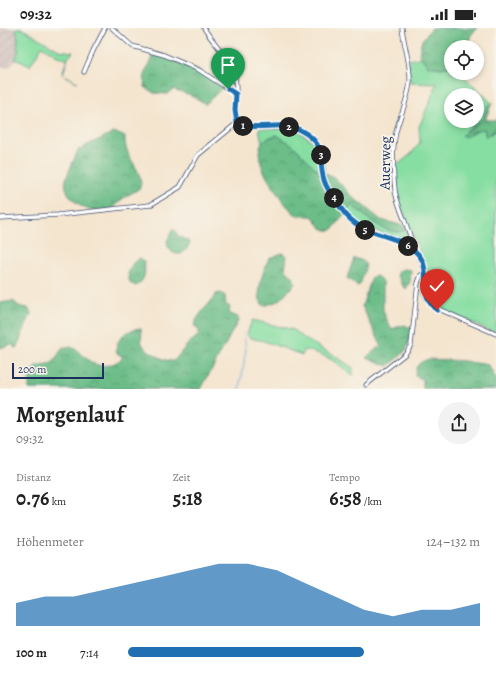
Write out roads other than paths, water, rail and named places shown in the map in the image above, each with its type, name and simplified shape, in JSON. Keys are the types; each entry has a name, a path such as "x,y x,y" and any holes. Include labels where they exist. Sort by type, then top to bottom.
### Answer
{"street":[{"path":"84,72 105,28"},
{"path":"112,28 130,44 164,55 200,70 236,94"},
{"path":"204,28 232,67 236,82 235,110 237,123"},
{"name":"Auerweg","path":"402,28 410,81 408,95 394,142 395,190 399,208 413,244 413,250"},
{"path":"237,123 250,126 295,128 305,133 319,145 325,184 348,218 360,228 400,240 413,250 423,262 427,298 434,307 496,334"},
{"path":"0,218 58,215 150,205 180,187 198,154 237,123"},
{"path":"366,385 409,350 413,339 418,283 421,275 425,273"}],"waterway":[{"path":"240,389 246,349 244,333"}]}
